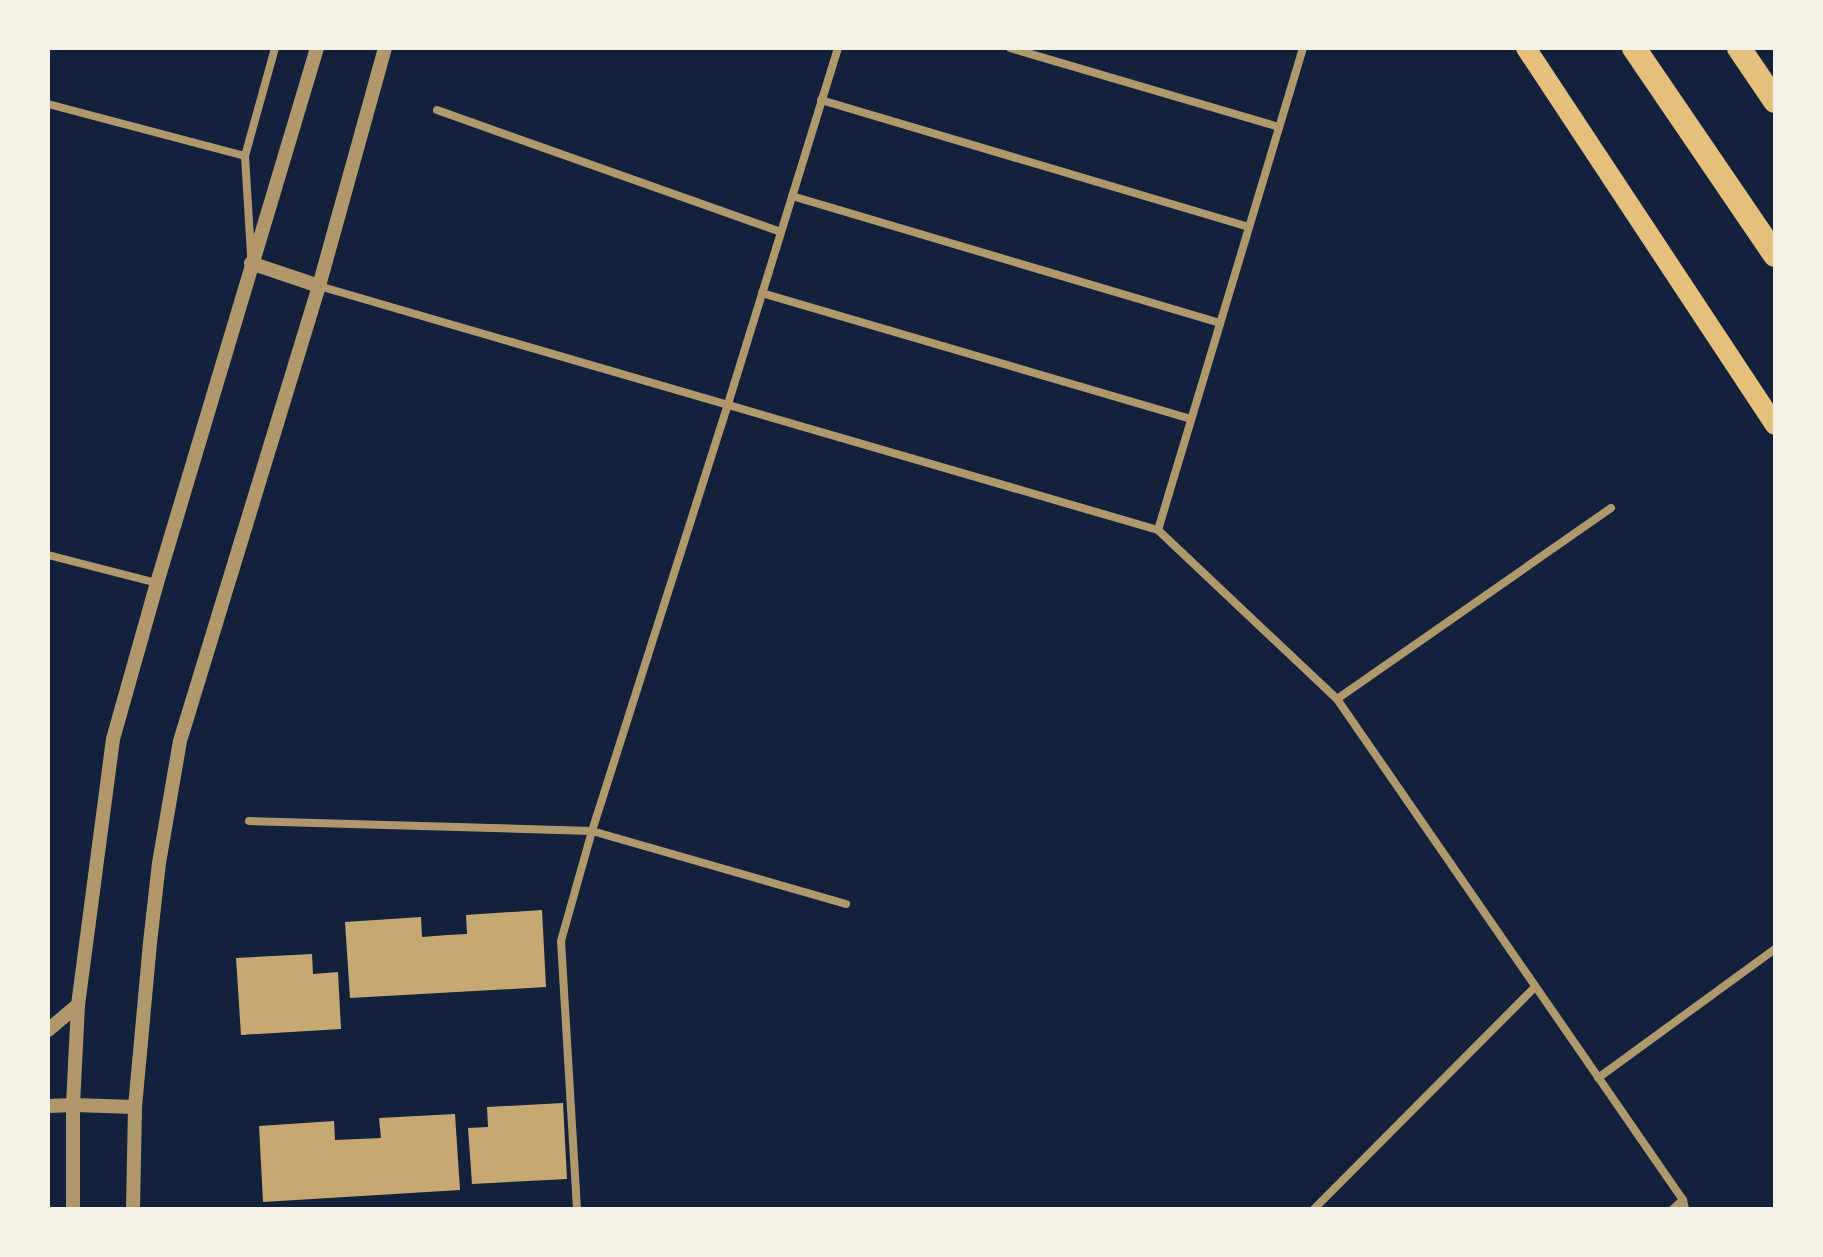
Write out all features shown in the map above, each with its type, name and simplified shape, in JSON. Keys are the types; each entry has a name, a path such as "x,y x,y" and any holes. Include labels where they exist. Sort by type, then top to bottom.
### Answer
{"highway":[{"path":"1634,48 1775,255"},
{"path":"1739,48 1775,101"}],"main road":[{"path":"1526,48 1775,425"}],"street":[{"path":"251,263 245,156 275,48"},
{"path":"73,1209 73,1105 78,1005 113,739 251,263 317,48"},
{"path":"133,1209 135,1107 150,943 159,863 180,741 319,286 385,48"},
{"path":"577,1209 561,941 592,831 838,48"},
{"path":"1010,48 1279,127"},
{"path":"1158,530 1303,48"},
{"path":"821,100 1249,227"},
{"path":"48,104 245,156"},
{"path":"437,110 781,232"},
{"path":"792,196 1220,323"},
{"path":"251,263 319,286 1158,530 1337,699 1684,1204 1673,1209"},
{"path":"762,293 1191,419"},
{"path":"1337,699 1611,508"},
{"path":"48,555 157,583"},
{"path":"249,821 592,831 846,904"},
{"path":"1598,1078 1775,949"},
{"path":"1314,1209 1535,987"},
{"path":"48,1030 78,1005"},
{"path":"48,1106 135,1107"}],"building":[{"path":"542,910 546,987 350,998 345,922 421,917 422,937 467,934 466,915"},
{"path":"312,954 313,974 338,972 341,1029 241,1035 236,958"},
{"path":"563,1103 567,1179 472,1184 468,1128 488,1127 487,1107"},
{"path":"455,1114 460,1190 263,1202 259,1126 334,1121 335,1140 381,1138 379,1118"}]}
